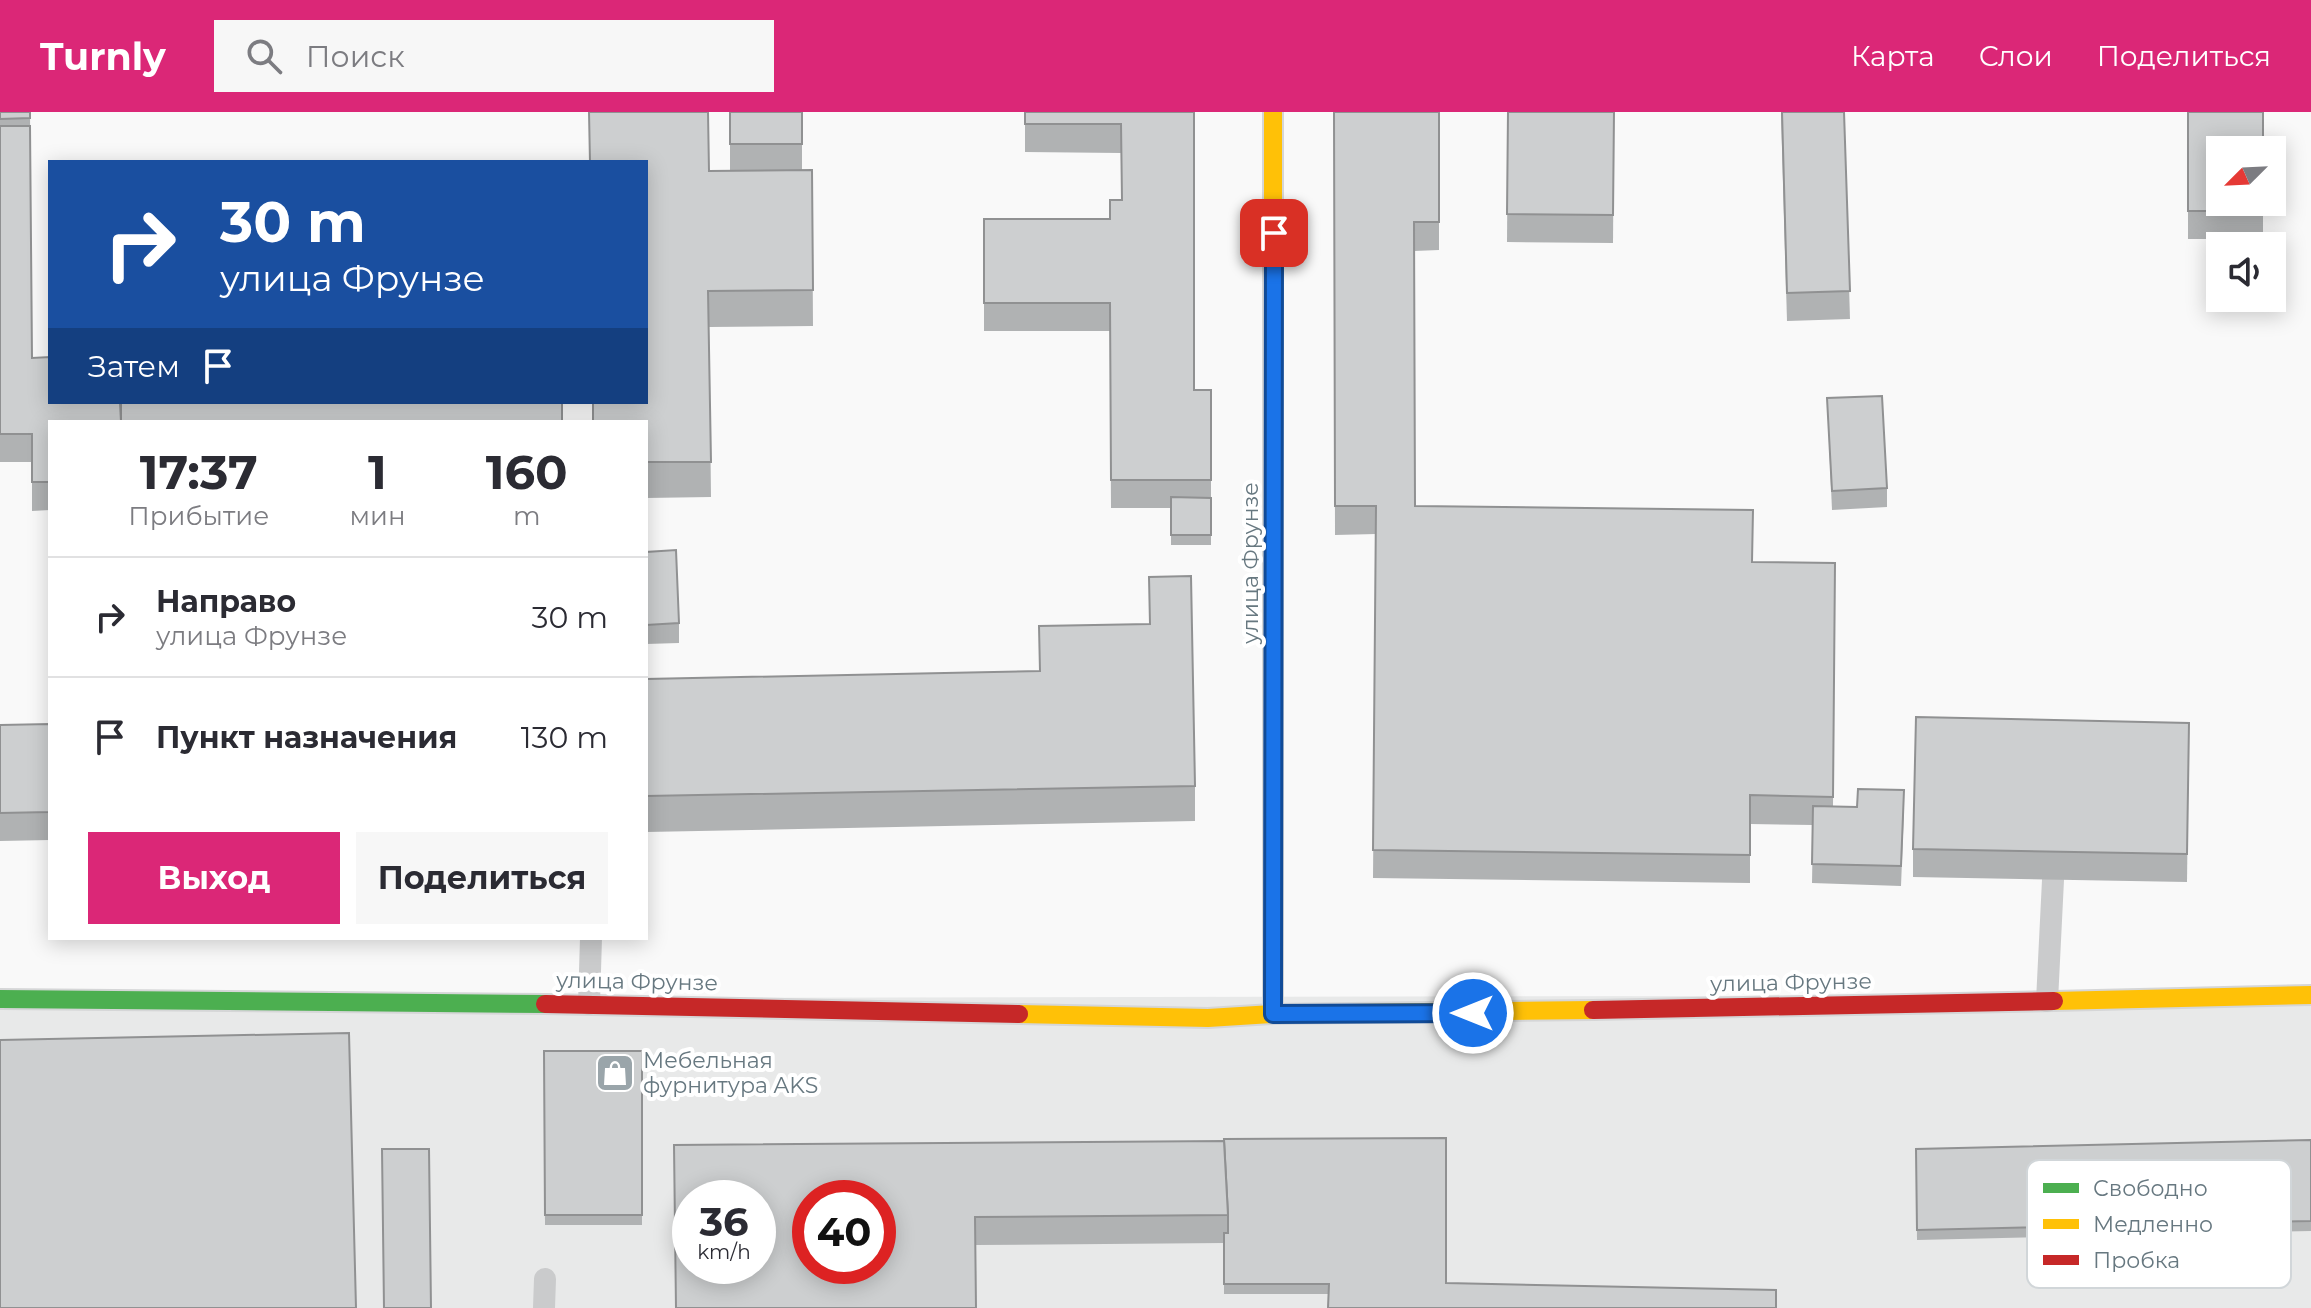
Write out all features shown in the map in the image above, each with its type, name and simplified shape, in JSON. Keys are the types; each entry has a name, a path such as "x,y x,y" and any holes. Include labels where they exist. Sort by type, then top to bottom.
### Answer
{"street":[{"name":"улица Фрунзе","path":"1273,112 1273,1014"},
{"name":"улица Фрунзе","path":"0,999 589,1004 1208,1018 1273,1014 1473,1013 2311,995"}],"lane":[{"path":"2047,1001 2053,880"},
{"path":"589,1004 591,940"},
{"path":"544,1308 545,1279"}],"shaded area":[{"path":"2311,995 2311,1308 0,1308 0,999"}],"building":[{"path":"0,112 30,112 30,118 0,119"},
{"path":"589,112 708,112 709,171 812,170 813,290 708,291 711,462 648,462 648,420 593,420 593,404 648,404 648,160 590,160"},
{"path":"730,112 802,112 802,144 730,144"},
{"path":"1025,112 1194,112 1194,390 1211,390 1211,480 1111,480 1110,303 984,303 984,219 1110,219 1110,200 1122,200 1121,124 1025,124"},
{"path":"1334,112 1439,112 1439,222 1414,222 1415,506 1753,510 1752,562 1835,563 1833,797 1750,795 1750,855 1373,850 1376,506 1335,506"},
{"path":"1508,112 1614,112 1613,215 1507,214"},
{"path":"1782,112 1844,112 1850,291 1787,293"},
{"path":"2188,112 2263,112 2263,136 2206,136 2206,211 2188,211"},
{"path":"0,126 30,126 32,358 48,357 48,404 120,404 121,420 48,420 48,482 32,482 32,434 0,434"},
{"path":"1882,396 1887,488 1832,491 1827,398"},
{"path":"121,404 562,404 562,420 121,420"},
{"path":"1171,497 1211,498 1211,535 1171,535"},
{"path":"676,550 679,623 648,625 648,552"},
{"path":"1191,576 1195,786 648,796 648,679 1040,671 1039,626 1150,624 1149,577"},
{"path":"1916,717 2189,723 2187,854 1913,849"},
{"path":"48,724 48,812 0,813 0,725"},
{"path":"1858,789 1904,790 1901,866 1812,864 1813,806 1857,807"},
{"path":"349,1033 356,1308 0,1308 0,1040"},
{"path":"544,1051 642,1051 642,1215 545,1215"},
{"path":"1446,1138 1446,1283 1776,1290 1776,1308 1328,1308 1329,1284 1224,1284 1224,1233 1228,1233 1228,1215 1224,1139"},
{"path":"2311,1140 2311,1221 2291,1221 2291,1160 2027,1160 2027,1227 1917,1230 1916,1149"},
{"path":"1224,1141 1228,1215 975,1217 976,1308 676,1308 676,1284 776,1284 776,1180 674,1180 674,1145"},
{"path":"382,1149 429,1149 431,1308 384,1308"}],"traffic: fast":[{"path":"0,999 545,1004"}],"traffic: slow":[{"path":"1273,112 1273,627"},
{"path":"2054,1001 2311,995"},
{"path":"1019,1014 1208,1018 1273,1014 1593,1010"}],"traffic: jam":[{"path":"1273,627 1273,1014"},
{"path":"1593,1010 2054,1001"},
{"path":"545,1004 1019,1014"}],"place":[{"name":"Мебельная фурнитура AKS","path":"615,1073"}],"route":[{"path":"1274,233 1273,1014 1473,1013"}]}
